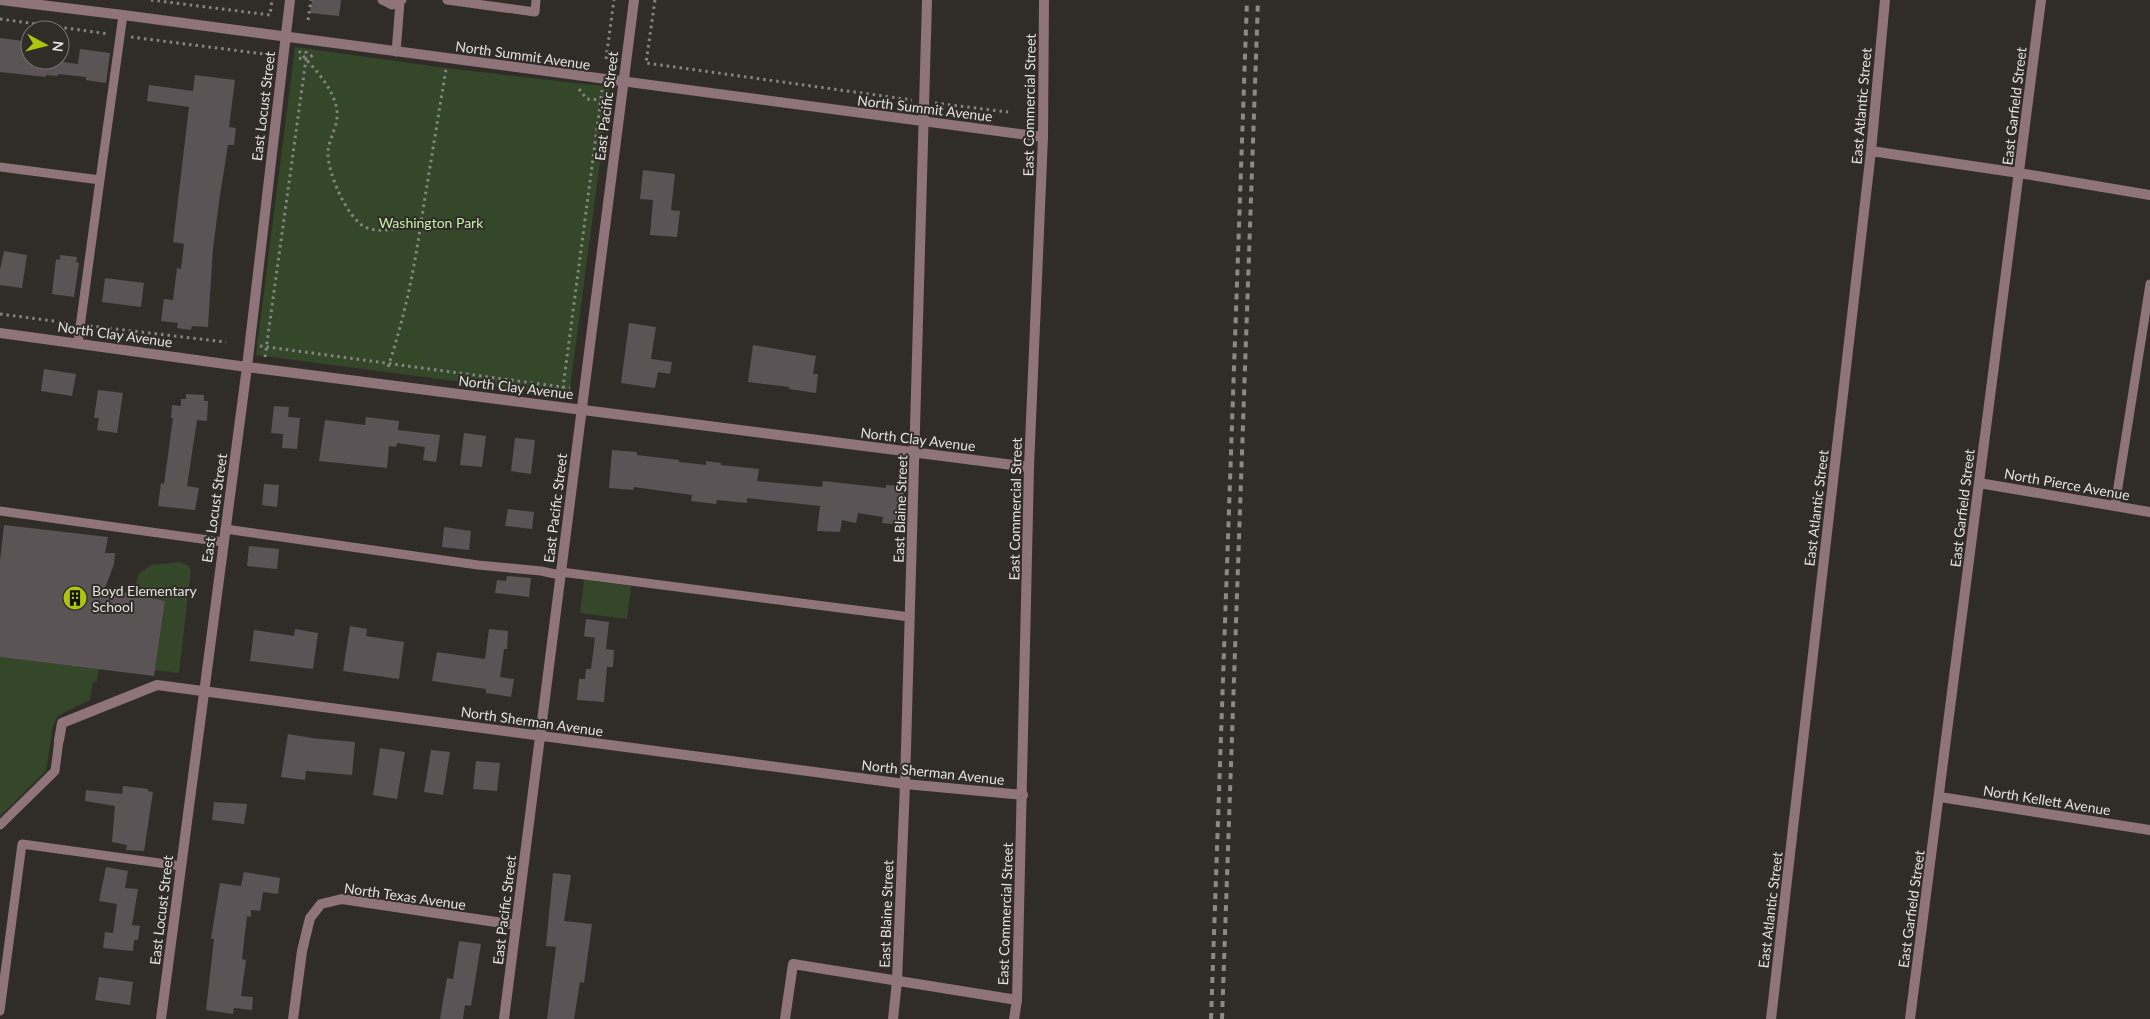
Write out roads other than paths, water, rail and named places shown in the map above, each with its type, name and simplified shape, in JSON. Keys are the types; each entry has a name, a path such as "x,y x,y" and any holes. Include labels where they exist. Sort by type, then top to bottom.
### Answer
{"street":[{"name":"North Summit Avenue","path":"0,0 1043,137"},
{"name":"East Locust Street","path":"161,1019 247,367 290,0"},
{"name":"East Pacific Street","path":"504,1019 622,82 634,0"},
{"name":"East Blaine Street","path":"893,1019 897,981 905,784 927,0"},
{"name":"East Commercial Street","path":"1014,1019 1017,1000 1029,467 1043,137 1044,0"},
{"name":"East Atlantic Street","path":"1771,1019 1871,152 1885,0"},
{"name":"East Garfield Street","path":"1910,1019 2041,0"},
{"path":"1871,152 2019,173 2150,195"},
{"name":"North Clay Avenue","path":"0,333 78,342 247,367 1029,467"},
{"name":"North Pierce Avenue","path":"1980,483 2150,512"},
{"name":"North Sherman Avenue","path":"59,740 62,723 157,685 905,784 1022,795"},
{"name":"North Kellett Avenue","path":"1940,796 2150,830"},
{"name":"North Texas Avenue","path":"293,1019 302,951 310,918 320,904 342,899 516,925"},
{"path":"785,1019 793,964 1017,1000"}],"lane":[{"path":"382,0 392,5 401,1 396,52"},
{"path":"447,0 535,12 536,0"},
{"path":"78,342 123,15"},
{"path":"0,167 100,180"},
{"path":"2115,506 2150,284"},
{"path":"0,511 223,542"},
{"path":"225,529 478,565 542,571 910,617"},
{"path":"0,826 55,772 59,740"},
{"path":"0,1011 22,844 181,866"}],"railway":[{"path":"1211,1019 1247,0"},
{"path":"1222,1019 1258,0"}],"place":[{"name":"Boyd Elementary School","path":"75,598"}],"park label":[{"name":"Washington Park","path":"431,222"}]}
